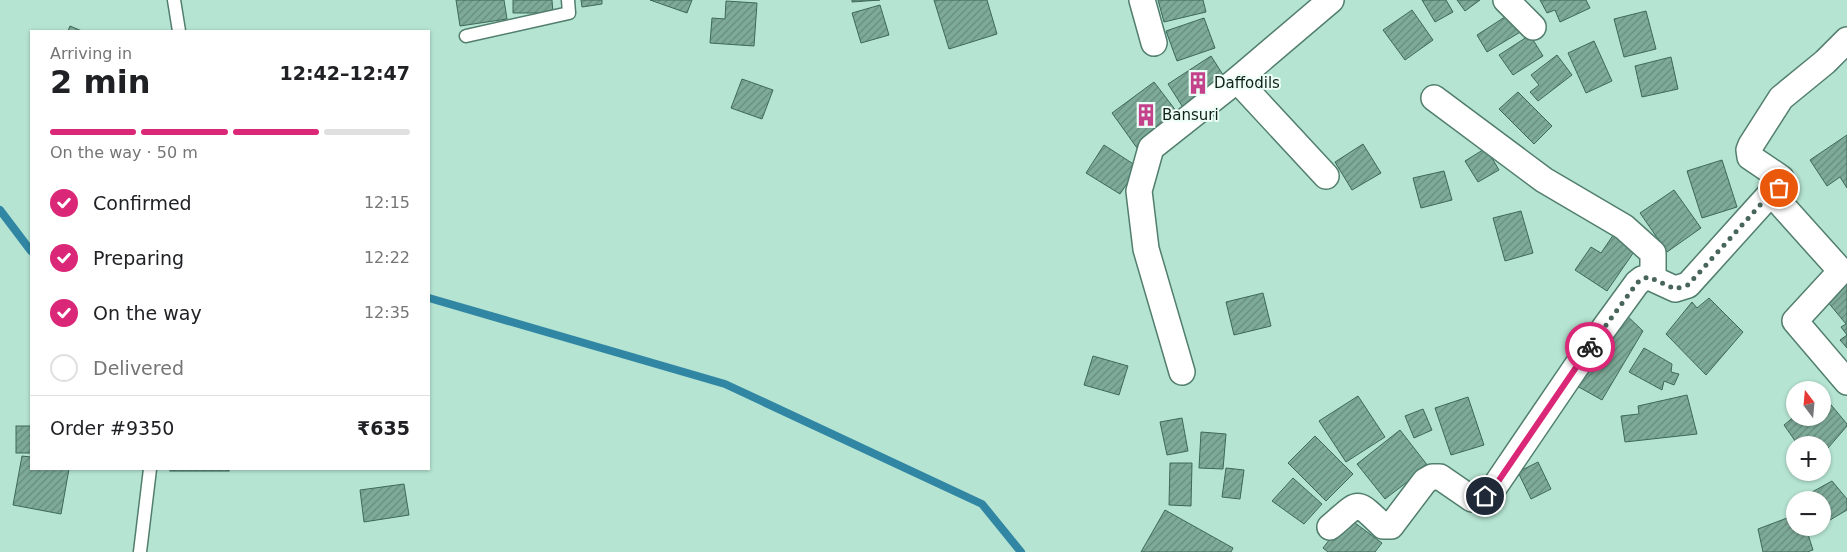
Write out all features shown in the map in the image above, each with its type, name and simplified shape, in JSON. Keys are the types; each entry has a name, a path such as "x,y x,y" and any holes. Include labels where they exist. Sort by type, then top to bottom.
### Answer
{"street":[{"path":"1142,0 1154,43"},
{"path":"1182,372 1146,249 1139,191 1150,148 1237,80 1331,0"},
{"path":"1506,0 1534,27"},
{"path":"1330,527 1354,507 1358,506 1364,508 1383,526 1391,526 1425,481 1432,477 1440,477 1472,499 1481,498 1490,492 1578,364 1637,283 1646,277 1653,278 1677,289 1688,285 1771,193 1779,188 1782,180 1751,159 1749,155 1750,145 1780,98 1825,62 1847,40"},
{"path":"1237,80 1326,176"},
{"path":"1434,98 1544,180 1624,228 1653,253 1653,278"},
{"path":"1771,193 1841,271 1795,321 1847,382"}],"lane":[{"path":"174,0 179,30"},
{"path":"466,36 569,13 568,0"},
{"path":"140,552 150,470"}],"building":[{"path":"456,0 504,0 507,19 460,26"},
{"path":"513,0 552,0 553,13 513,13"},
{"path":"581,0 602,0 602,4 582,7"},
{"path":"650,0 692,0 687,13"},
{"path":"852,0 880,0 852,2"},
{"path":"934,0 987,0 997,34 949,49"},
{"path":"1158,0 1203,0 1206,12 1164,22"},
{"path":"1422,0 1446,0 1453,12 1435,22"},
{"path":"1457,0 1480,0 1465,11"},
{"path":"1540,0 1586,0 1590,8 1560,22 1555,10 1547,13"},
{"path":"726,1 757,3 754,46 710,43 712,18 725,19"},
{"path":"880,5 889,35 861,43 852,13"},
{"path":"1412,10 1433,40 1405,60 1383,30"},
{"path":"1646,11 1656,49 1624,57 1614,19"},
{"path":"1511,13 1522,31 1487,52 1477,35"},
{"path":"1204,18 1215,48 1177,61 1166,31"},
{"path":"70,26 80,30 68,30"},
{"path":"1530,35 1543,56 1513,75 1499,55"},
{"path":"1594,41 1612,81 1586,93 1568,53"},
{"path":"1557,55 1572,75 1538,101 1530,92 1539,85 1531,75"},
{"name":"Daffodils","path":"1211,56 1227,81 1184,109 1168,84"},
{"path":"1671,57 1678,89 1642,97 1635,66"},
{"path":"742,79 773,90 762,119 731,108"},
{"name":"Bansuri","path":"1154,82 1180,116 1137,148 1112,113"},
{"path":"1518,92 1552,126 1534,144 1499,109"},
{"path":"1847,135 1847,188 1840,177 1827,186 1810,160"},
{"path":"1363,144 1381,173 1352,190 1335,162"},
{"path":"1104,145 1138,167 1120,194 1086,173"},
{"path":"1486,148 1499,170 1478,182 1465,161"},
{"path":"1722,160 1737,207 1702,218 1687,171"},
{"path":"1444,171 1452,200 1421,208 1413,178"},
{"path":"1674,190 1701,228 1667,252 1640,213"},
{"path":"1521,211 1533,253 1505,261 1493,218"},
{"path":"1616,231 1638,246 1607,291 1575,270 1591,247 1601,253"},
{"path":"1847,284 1847,335 1841,327 1846,324 1827,301"},
{"path":"1263,293 1271,326 1234,335 1226,302"},
{"path":"1709,298 1743,332 1706,375 1666,334 1692,302 1697,308"},
{"path":"1623,312 1643,331 1602,400 1577,386"},
{"path":"1847,335 1847,348 1840,340"},
{"path":"1644,348 1672,364 1671,372 1679,374 1674,385 1664,381 1662,390 1629,372"},
{"path":"1093,356 1128,366 1119,395 1084,385"},
{"path":"1687,395 1697,434 1625,442 1621,416 1639,414 1638,406"},
{"path":"1358,396 1385,437 1346,462 1319,421"},
{"path":"1468,397 1484,445 1451,455 1435,408"},
{"path":"1831,405 1847,426 1831,445 1831,436 1792,436 1784,425 1786,423 1786,426 1831,426"},
{"path":"1423,409 1432,430 1414,438 1405,416"},
{"path":"1182,418 1188,451 1167,455 1160,422"},
{"path":"16,426 30,426 30,453 16,453"},
{"path":"1400,430 1428,466 1385,499 1357,464"},
{"path":"1201,432 1226,434 1223,469 1199,468"},
{"path":"1315,436 1353,474 1326,501 1288,463"},
{"path":"22,456 30,457 30,470 69,470 61,514 13,505"},
{"path":"1538,462 1551,489 1531,499 1518,472"},
{"path":"1170,463 1192,463 1191,506 1169,505"},
{"path":"1226,468 1244,470 1240,499 1222,497"},
{"path":"170,470 229,470 229,471"},
{"path":"1293,478 1322,504 1304,524 1272,501"},
{"path":"1832,481 1847,499 1847,510 1831,519 1831,491 1814,491"},
{"path":"404,484 409,515 364,522 360,490"},
{"path":"1165,510 1233,548 1231,552 1141,552"},
{"path":"1347,517 1382,543 1375,552 1328,552 1323,548"},
{"path":"1786,518 1786,536 1809,536 1813,550 1807,552 1763,552 1758,529"}],"waterway":[{"path":"0,210 30,250"},
{"path":"430,298 725,384 982,504 1021,552"}],"way so far":[{"path":"1590,347 1637,283 1649,277 1675,289 1688,285 1771,193 1779,188"}],"place":[{"name":"Daffodils","path":"1198,83"},
{"name":"Bansuri","path":"1146,115"}],"route":[{"path":"1485,496 1493,489 1590,347"}]}
